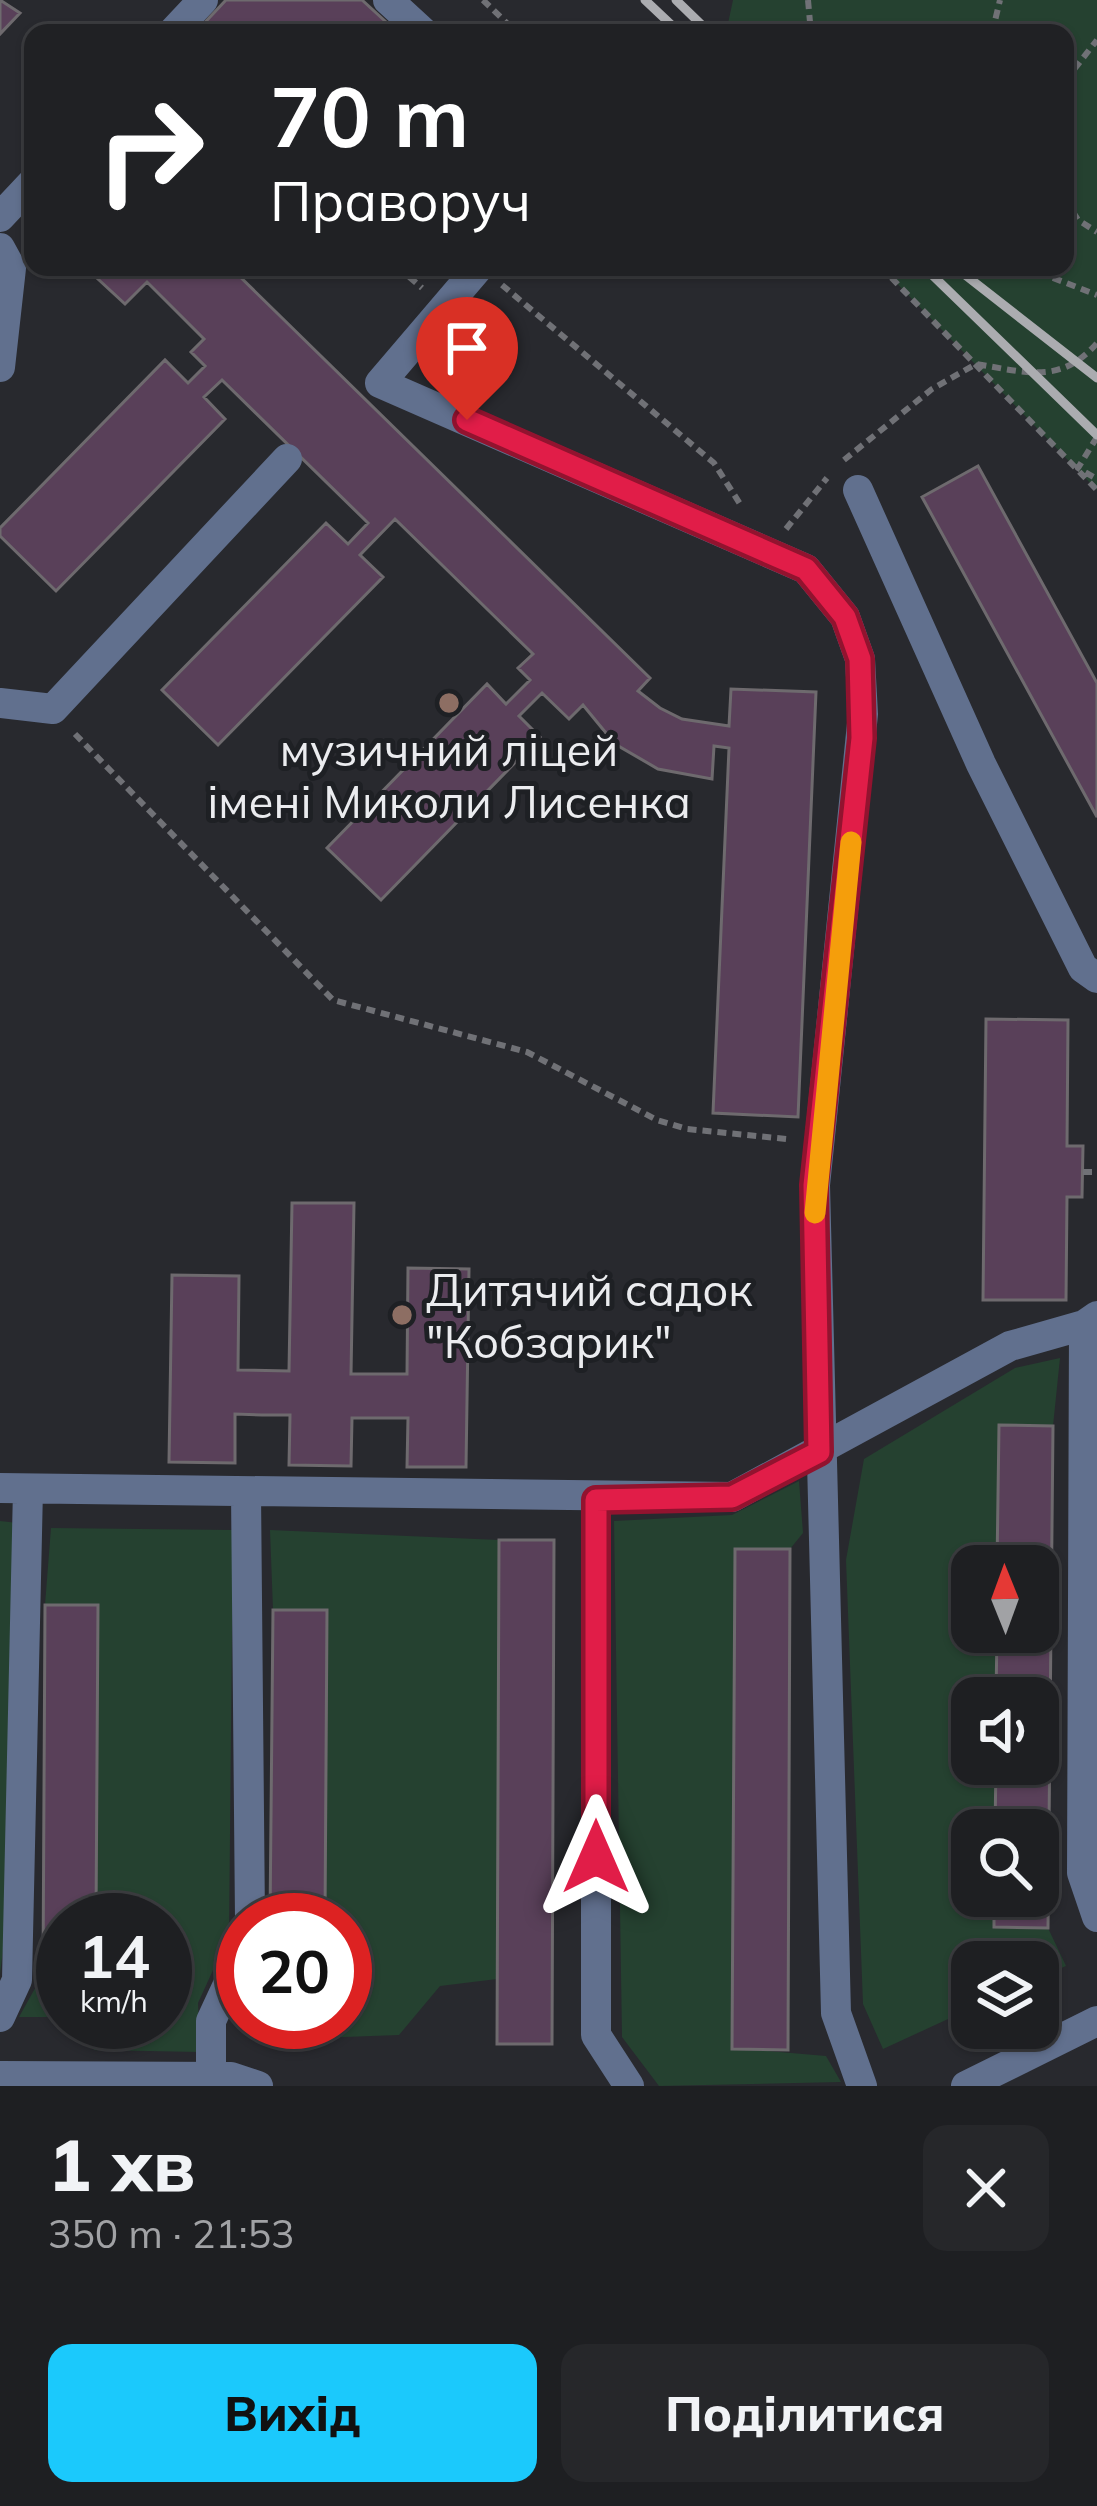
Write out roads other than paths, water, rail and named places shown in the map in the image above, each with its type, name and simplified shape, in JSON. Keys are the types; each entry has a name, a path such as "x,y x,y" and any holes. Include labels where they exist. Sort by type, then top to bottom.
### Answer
{"street":[{"path":"180,24 203,0"},
{"path":"388,0 414,24"},
{"path":"0,217 24,192"},
{"path":"0,248 11,268 0,367"},
{"path":"487,276 380,383 769,550 821,581 845,617 860,659 862,738 814,1185 836,2013 862,2086"},
{"path":"0,703 52,709 287,459"},
{"path":"858,490 981,764 1083,968 1097,978"},
{"path":"0,2017 17,1979 14,1488 596,1500 732,1497 1010,1346 1090,1320 1082,1874 1097,1918"},
{"path":"245,1492 250,1893"},
{"path":"596,1500 596,2036 629,2086"},
{"path":"212,2077 211,2021 216,2010"},
{"path":"967,2086 1097,2021"},
{"path":"0,2076 212,2077 258,2086"}],"railway":[{"path":"645,0 670,24"},
{"path":"676,0 701,24"},
{"path":"933,276 1097,435"},
{"path":"967,276 1097,378"}],"place":[{"name":"музичний ліцей імені Миколи Лисенка","path":"449,703"},
{"name":"Дитячий садок \"Кобзарик\"","path":"402,1315"}]}
